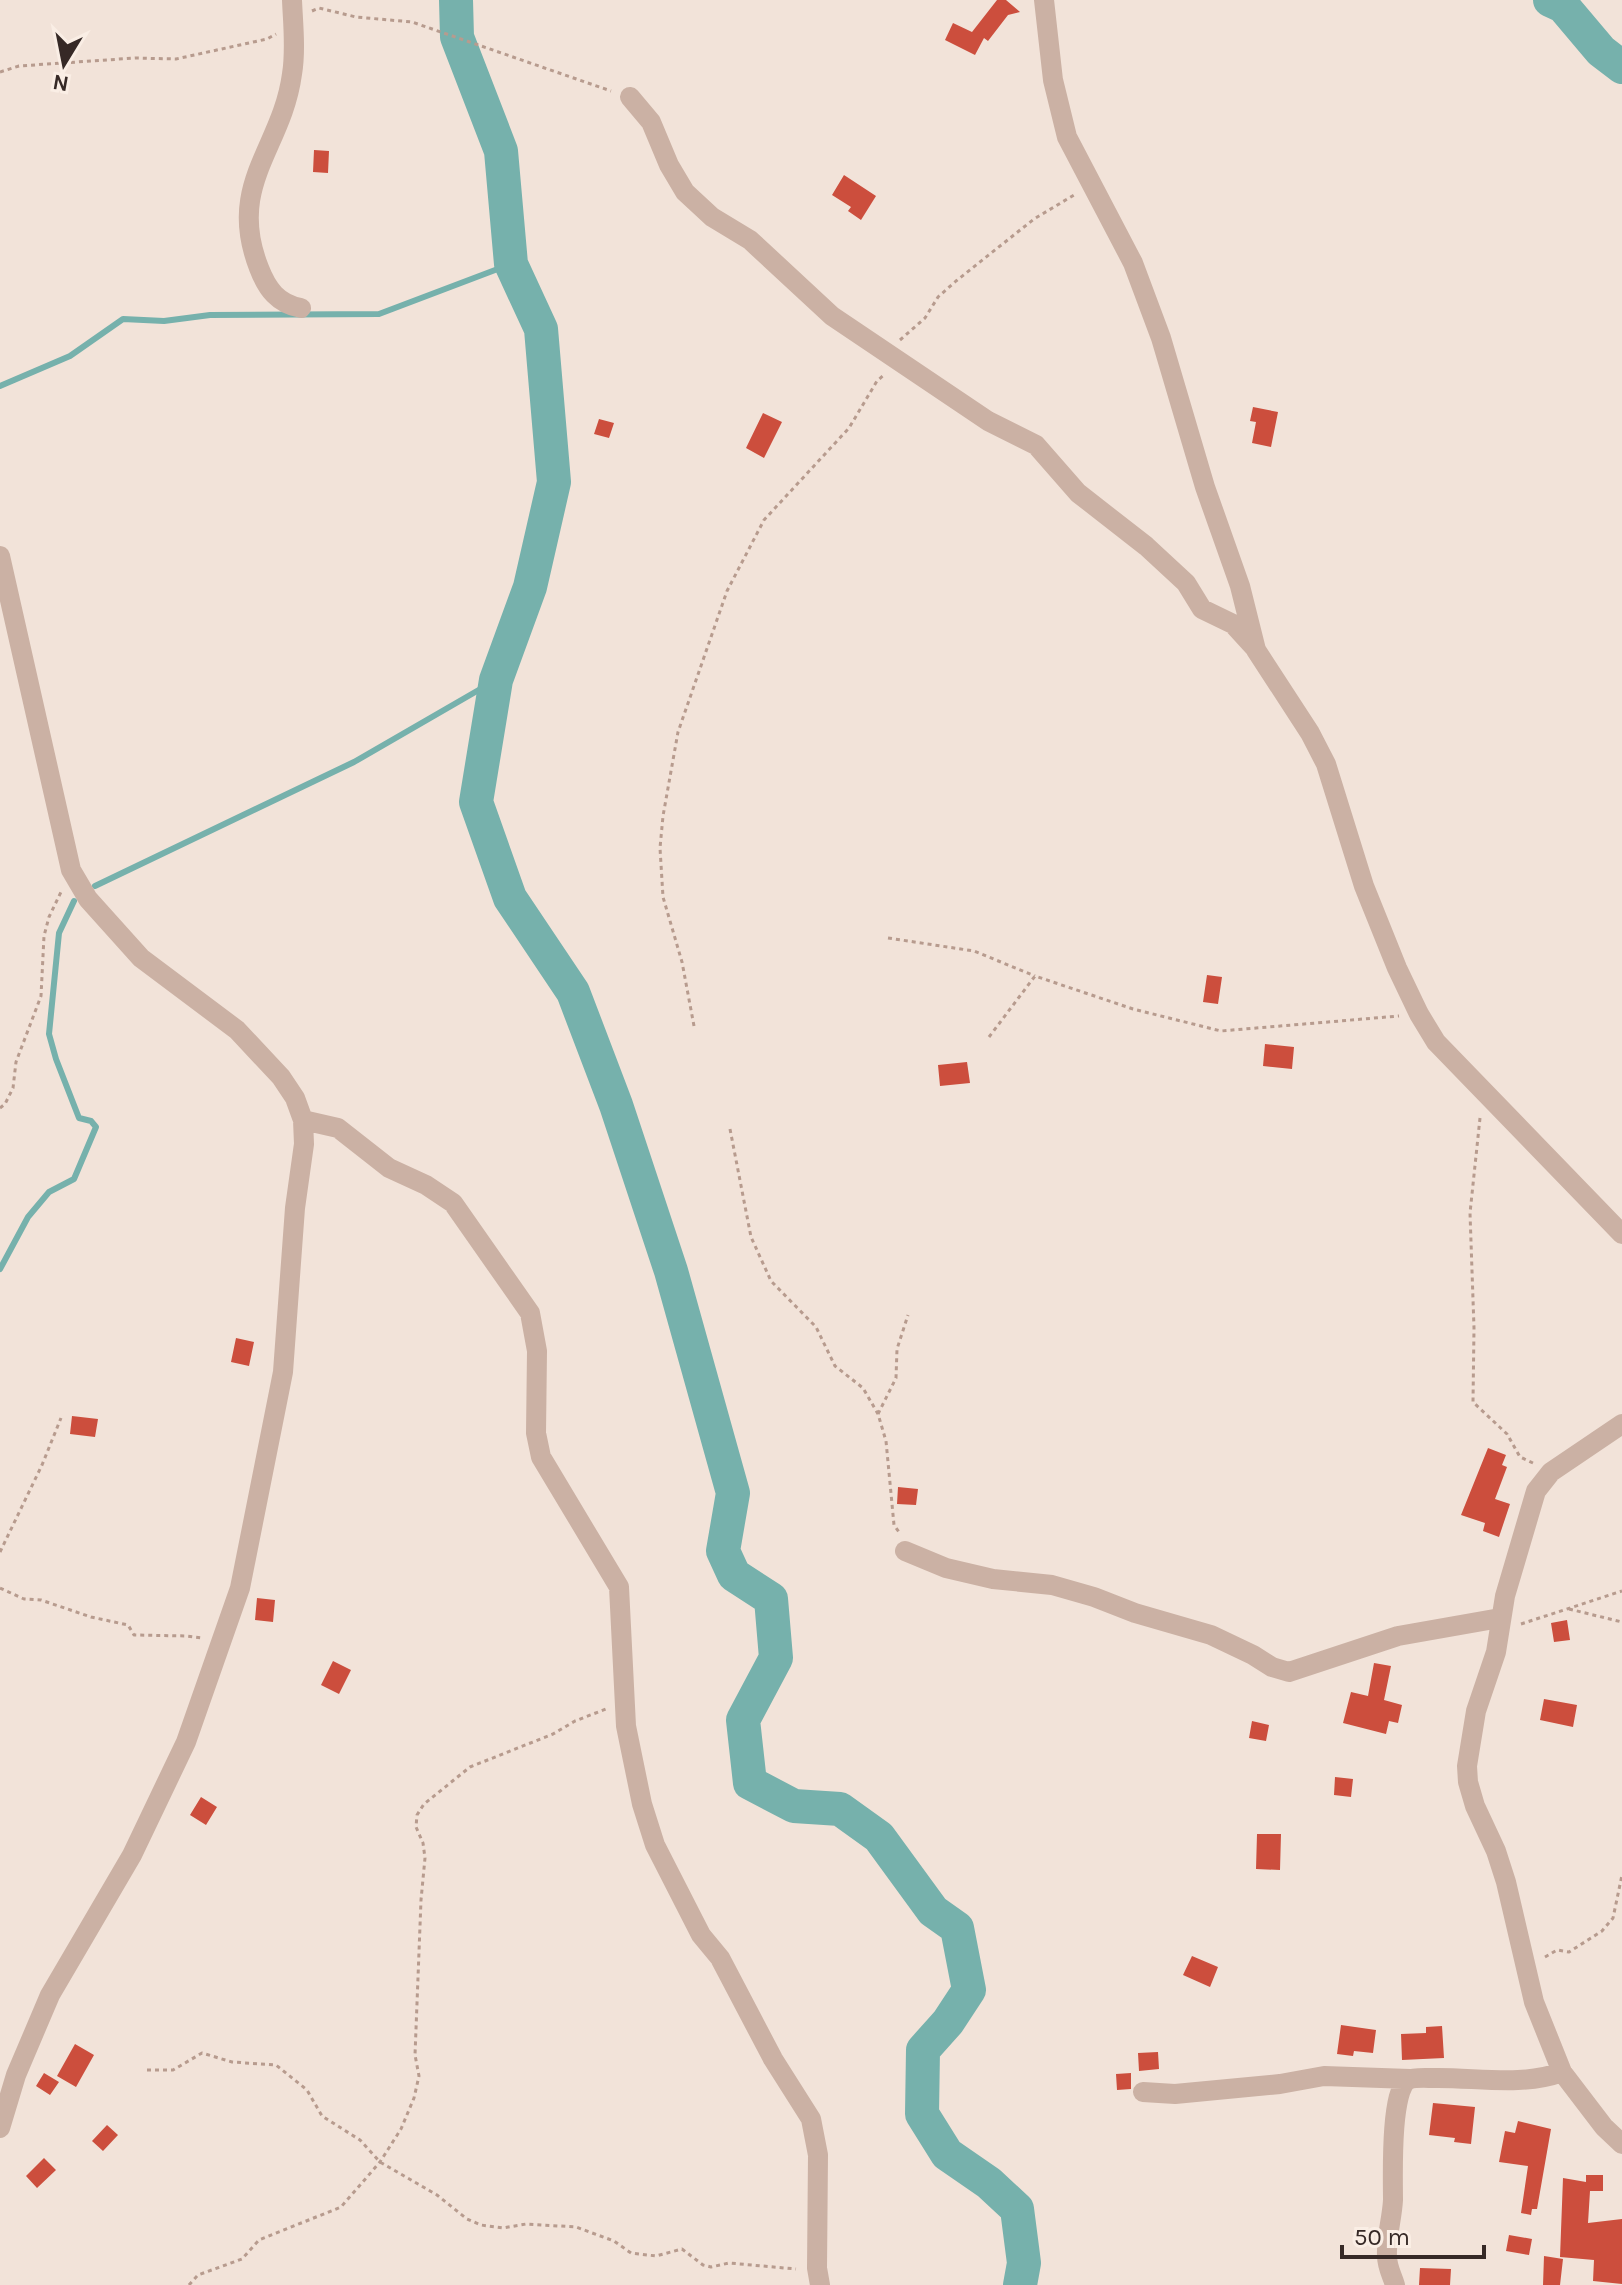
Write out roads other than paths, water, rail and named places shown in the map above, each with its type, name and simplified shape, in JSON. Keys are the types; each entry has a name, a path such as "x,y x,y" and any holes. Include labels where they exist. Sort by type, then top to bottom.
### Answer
{"street":[{"path":"1044,0 1053,80 1067,137 1133,263 1161,338 1205,487 1240,586 1256,650"},
{"path":"292,10 293,73 286,100 250,192 248,216 254,257 263,280 275,297 287,306 301,308"},
{"path":"630,97 651,122 669,165 685,192 712,217 750,240 832,316 988,421 1036,445 1078,493 1146,546 1186,583 1202,609 1233,624 1256,650 1310,733 1326,764 1364,886 1397,968 1436,1042 1622,1234"},
{"path":"0,556 71,870 88,899 141,958 237,1030 281,1077 295,1098 303,1120 304,1144 295,1208 283,1372 240,1588 186,1742 132,1855 50,1995 16,2075 0,2128"},
{"path":"303,1120 338,1128 389,1168 426,1185 453,1203 530,1313 537,1351 536,1433 541,1457 619,1587 626,1726 642,1804 655,1845 701,1935 720,1958 773,2059 811,2119 818,2155 818,2276"},
{"path":"1622,1424 1551,1472 1536,1491 1496,1652 1476,1711 1467,1766 1475,1806 1503,1872 1534,2002 1562,2072 1604,2127 1622,2144"},
{"path":"905,1551 946,1568 993,1579 1052,1585 1094,1597 1135,1613 1211,1635 1272,1667 1289,1672 1398,1636 1500,1626"},
{"path":"1143,2092 1175,2094 1280,2084 1324,2076 1526,2081 1562,2072"},
{"path":"1395,2285 1388,2267 1387,2252 1393,2201 1393,2137 1401,2090 1410,2079"}],"waterway":[{"path":"456,0 457,37 501,151 511,264 541,329 554,482 530,587 496,680 476,802 510,898 573,992 616,1105 671,1271 733,1493 723,1551 734,1575 771,1599 776,1658 743,1720 750,1783 794,1806 840,1809 879,1837 933,1911 957,1928 969,1990 948,2022 923,2050 922,2114 947,2154 989,2183 1017,2209 1024,2263 1020,2285"},
{"path":"1550,0 1563,6 1601,51 1622,67"},
{"path":"0,386 70,356 123,319 164,321 210,315 379,314 511,264"},
{"path":"95,886 354,762 496,680"},
{"path":"0,1269 28,1217 49,1192 74,1179 96,1127 91,1121 79,1118 49,1034 59,933 74,901"}]}
